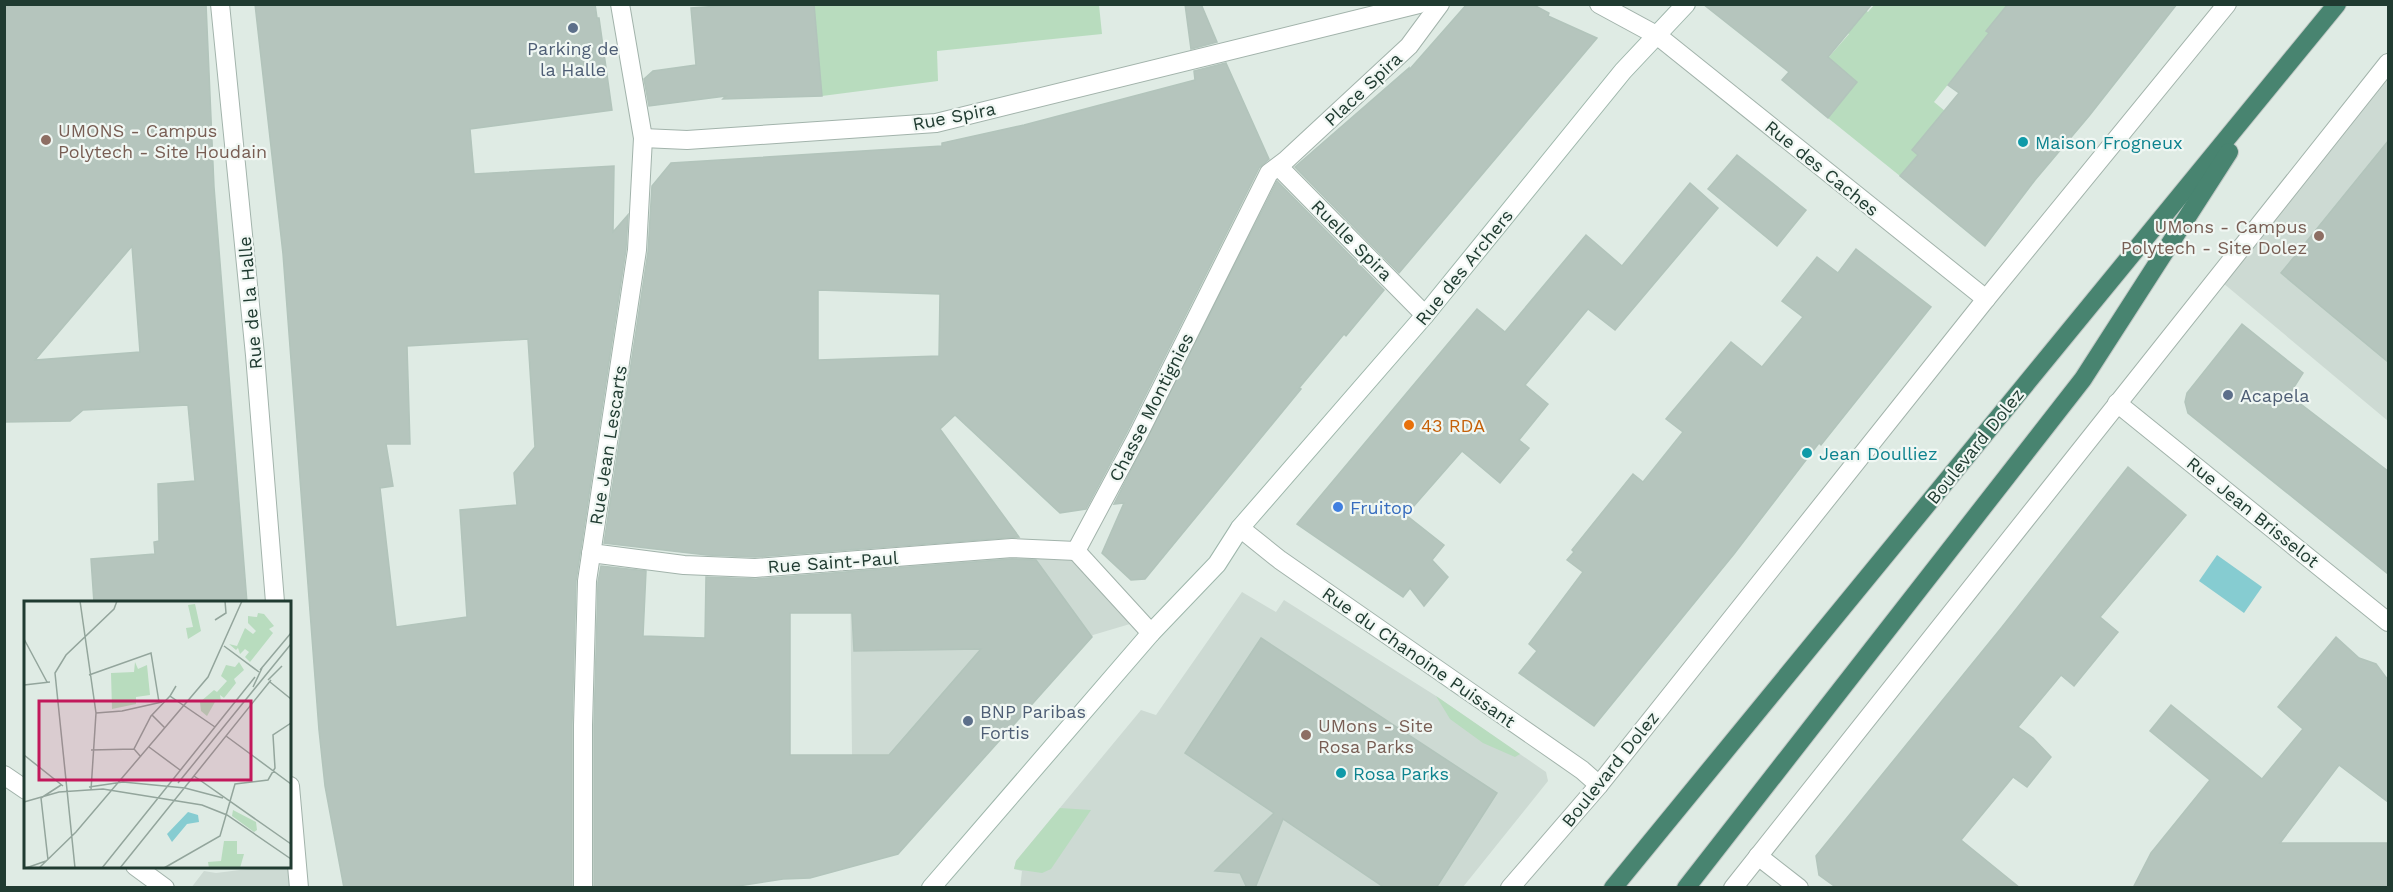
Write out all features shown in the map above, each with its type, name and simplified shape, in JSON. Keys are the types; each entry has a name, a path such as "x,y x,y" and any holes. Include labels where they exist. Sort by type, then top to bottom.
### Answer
{"highway":[{"name":"Boulevard Dolez","path":"1613,888 2337,4"},
{"path":"1686,888 2083,378 2275,80"}],"street":[{"name":"Rue de la Halle","path":"219,4 253,331 275,601"},
{"name":"Rue Jean Lescarts","path":"583,888 587,581 637,250 643,138 621,4"},
{"path":"1358,12 1419,4"},
{"name":"Place Spira","path":"1279,167 1409,46 1440,4"},
{"name":"Rue des Caches","path":"1599,4 1658,36 1986,299"},
{"name":"Rue des Archers","path":"931,888 1151,633 1217,564 1240,528 1425,315 1623,71 1686,4"},
{"name":"Boulevard Dolez","path":"1510,888 1599,785 1986,299 2227,4"},
{"name":"Rue Spira","path":"643,138 687,140 936,123 1223,53 1358,12"},
{"path":"1733,888 2388,63"},
{"name":"Ruelle Spira","path":"1279,167 1425,315"},
{"name":"Chasse Montignies","path":"1076,551 1137,437 1269,173 1279,167"},
{"name":"Rue Jean Brisselot","path":"2117,403 2388,622"},
{"name":"Rue du Chanoine Puissant","path":"1240,528 1280,560 1582,770 1599,785"},
{"name":"Rue Saint-Paul","path":"591,553 684,565 755,568 1012,548 1076,551"},
{"path":"1076,551 1151,633"},
{"path":"4,775 24,789"},
{"path":"291,797 299,888"},
{"path":"1758,856 1799,888"},
{"path":"136,868 165,888"}],"shaded area":[{"name":"UMons - Campus Polytech - Site Dolez","path":"2388,63 2388,421 2217,278"},
{"path":"1076,551 1140,621 1093,635 899,853 821,871 852,755 850,562"},
{"name":"UMons - Site Rosa Parks","path":"1242,592 1276,612 1284,600 1436,696 1546,772 1548,781 1463,887 1020,888 1022,871 1014,869 1016,861 1141,710 1156,715"},
{"path":"256,868 291,868 299,887 191,888 204,871 216,873"}],"green space":[{"path":"1875,4 2058,5 1998,17 1986,31 1989,33 1934,102 1945,111 1912,150 1918,155 1900,176 1828,118 1857,82 1828,58 1849,34 1830,20 1859,5 1868,12"},
{"path":"814,5 1099,5 1102,34 937,51 938,81 822,96"},
{"path":"1436,696 1520,754 1515,757 1483,743 1450,719"},
{"path":"1060,808 1091,810 1051,869 1042,873 1014,869 1016,861"}],"water":[{"path":"2217,555 2262,587 2244,613 2199,581"}],"building":[{"path":"4,4 206,4 214,187 247,601 94,601 91,559 155,554 154,542 159,541 158,484 195,481 188,405 83,410 70,421 4,422","holes":["132,246 140,352 35,360"]},
{"path":"255,4 595,4 612,110 470,129 474,174 614,166 613,232 628,215 626,249 576,581 572,725 572,888 344,888 325,786 319,730 283,254","holes":["528,339 535,447 514,473 517,505 460,510 467,617 396,627 380,488 393,486 386,444 410,444 407,346"]},
{"path":"750,4 814,4 822,96 723,99 726,96 649,106 644,79 653,71 696,65 691,8"},
{"path":"1185,4 1201,4 1217,42 1191,49"},
{"path":"1467,4 1532,4 1549,13 1548,16 1597,38 1399,273 1295,167 1409,68 1409,70"},
{"path":"1703,4 1872,4 1828,57 1857,82 1828,118 1782,80 1789,72"},
{"path":"2008,4 2177,4 2089,116 2035,180 1985,246 1900,176 1918,155 1912,150 1959,93 1948,85 1989,33 1986,31"},
{"path":"1226,63 1269,159 1259,168 1086,509 1060,513 955,415 940,429 1019,537 755,557 707,555 604,543 648,252 652,186 671,163 942,146 942,143 1024,125 1195,80 1194,71","holes":["818,290 940,294 939,356 818,360"]},
{"path":"2388,141 2388,362 2281,273"},
{"path":"1737,155 1806,210 1777,246 1708,189"},
{"path":"1277,181 1384,290 1299,388 1301,389 1145,579 1131,580 1102,553 1124,503 1114,504"},
{"path":"1690,183 1718,208 1615,330 1588,309 1525,385 1548,404 1519,440 1529,448 1500,483 1462,451 1406,515 1444,545 1432,560 1448,577 1424,606 1410,588 1403,597 1297,524 1477,309 1505,332 1586,235 1622,266"},
{"path":"1856,249 1931,307 1821,445 1819,443 1734,554 1594,726 1519,673 1537,651 1529,644 1583,572 1567,560 1574,552 1572,550 1633,474 1643,482 1683,432 1666,419 1731,342 1762,367 1803,317 1782,301 1817,257 1838,273"},
{"path":"2242,324 2303,373 2289,395 2388,471 2388,574 2188,413 2185,402 2187,393"},
{"path":"2128,467 2186,515 2100,617 2118,632 2074,686 2061,675 2018,727 2033,738 2051,757 2027,787 2013,777 1961,840 2020,888 1837,888 1819,875 1816,856 2002,627"},
{"path":"1012,559 1036,560 1092,637 898,854 810,878 783,879 725,888 594,888 594,725 598,582 601,566 646,571 643,636 705,638 706,577 756,579","holes":["790,613 852,613 854,651 981,649 889,755 790,755"]},
{"path":"2336,637 2359,658 2376,664 2388,680 2388,802 2339,765 2280,843 2388,843 2388,888 2133,888 2151,853 2210,780 2150,731 2171,705 2262,779 2303,729 2278,707"},
{"name":"Rosa Parks","path":"1261,638 1497,793 1436,888 1385,888 1283,819 1255,888 1247,888 1240,873 1215,871 1274,813 1185,753"}],"place":[{"name":"Parking de la Halle","path":"573,28"},
{"name":"UMONS - Campus Polytech - Site Houdain","path":"46,140"},
{"name":"Maison Frogneux","path":"2023,142"},
{"name":"UMons - Campus Polytech - Site Dolez","path":"2319,236"},
{"name":"Acapela","path":"2228,395"},
{"name":"43 RDA","path":"1409,425"},
{"name":"Jean Doulliez","path":"1807,453"},
{"name":"Fruitop","path":"1338,507"},
{"name":"BNP Paribas Fortis","path":"968,721"},
{"name":"UMons - Site Rosa Parks","path":"1306,735"},
{"name":"Rosa Parks","path":"1341,773"}]}
